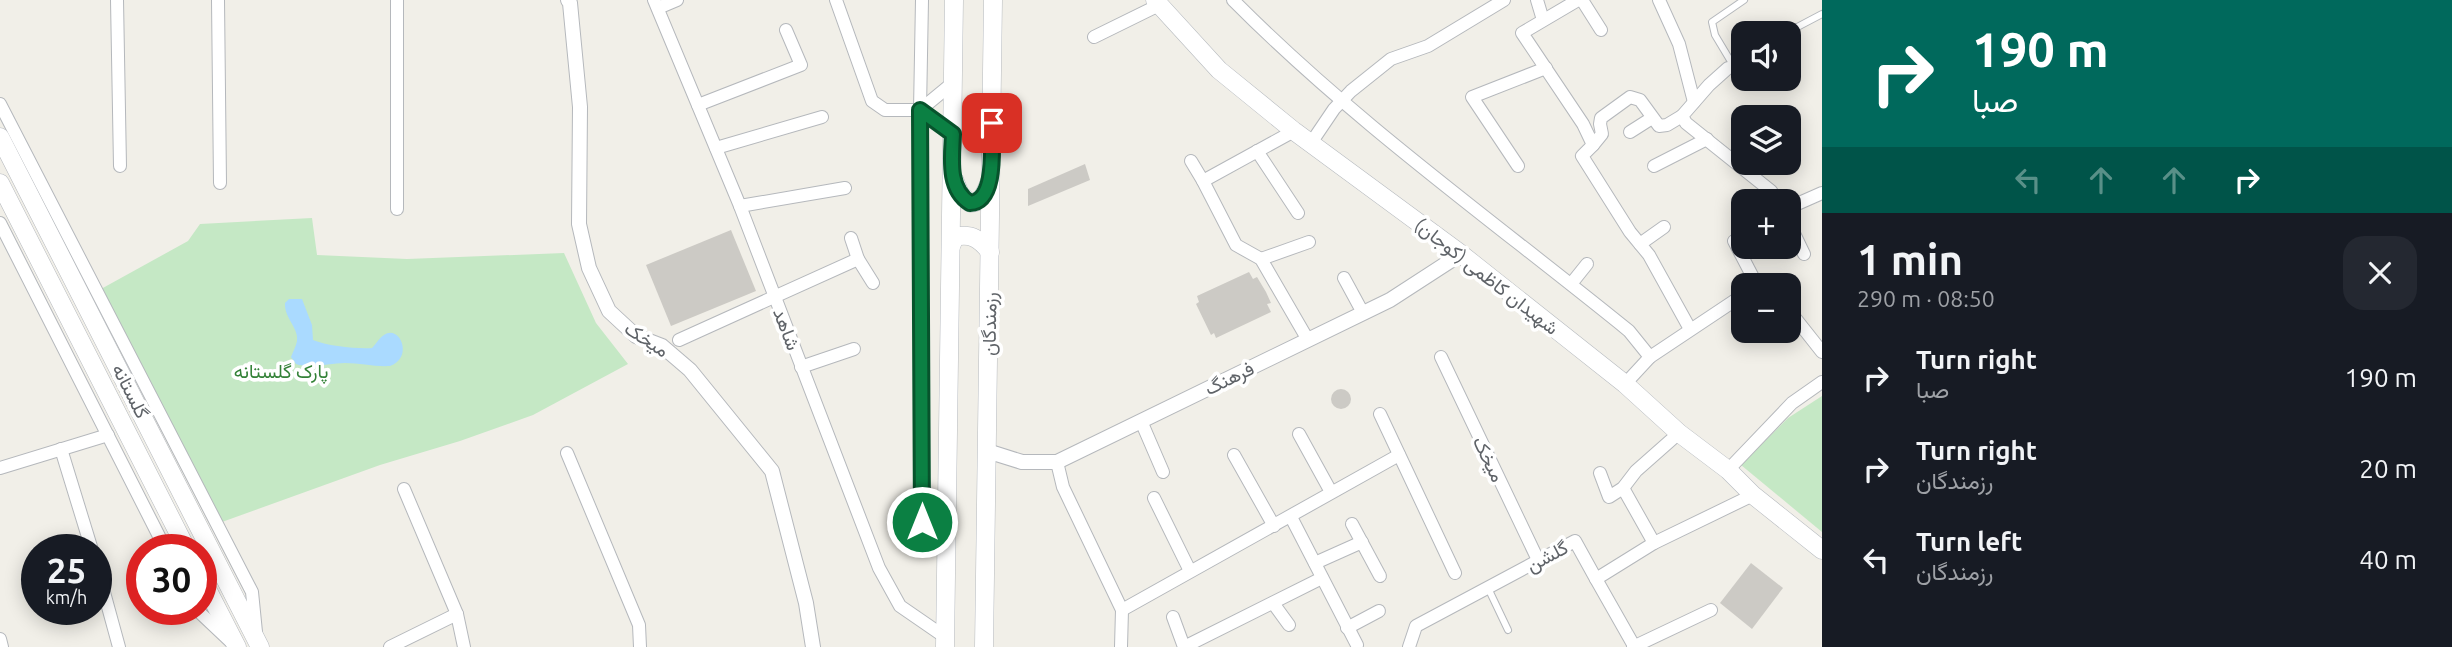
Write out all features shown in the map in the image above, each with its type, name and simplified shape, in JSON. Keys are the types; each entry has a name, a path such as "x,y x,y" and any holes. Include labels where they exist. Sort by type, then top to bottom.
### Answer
{"main road":[{"name":"رزمندگان","path":"945,642 954,0"},
{"name":"رزمندگان","path":"984,647 993,0"},
{"name":"شهیدان کاظمی (کوجان)","path":"1157,3 1219,69 1294,131 1461,254 1625,384 1679,433 1728,470 1753,495 1822,550"},
{"name":"گلستانه","path":"0,136 258,643"},
{"path":"952,175 960,194 970,203 982,199 991,180"},
{"name":"گلستانه","path":"0,183 179,534"},
{"path":"951,246 955,237 973,236 990,252"},
{"path":"217,609 236,647"}],"street":[{"path":"117,0 120,166"},
{"path":"218,0 220,183"},
{"path":"397,0 397,209"},
{"name":"میخک","path":"568,0 580,107 579,225 589,268 609,312 636,335 662,346 690,370 772,471 806,603 813,647"},
{"path":"656,4 677,0"},
{"path":"836,0 872,101 885,110 920,110 953,134"},
{"path":"922,0 922,522"},
{"path":"1233,0 1275,42 1342,101 1629,331 1650,357"},
{"path":"1537,0 1543,20"},
{"path":"1593,145 1583,124 1522,33 1580,0 1601,30"},
{"path":"1659,0 1679,44 1694,102"},
{"path":"1311,143 1342,101 1391,59 1428,46 1497,2"},
{"path":"1094,37 1157,3"},
{"name":"شاهد","path":"656,4 740,206 879,568 900,606 945,642"},
{"path":"698,105 801,65 786,30"},
{"path":"1690,329 1649,255 1630,232 1582,156 1602,134 1601,118 1630,97 1640,100 1652,118 1662,126 1682,116 1730,66"},
{"path":"1518,166 1472,97 1546,68"},
{"path":"920,110 954,82"},
{"path":"0,104 252,592 258,643"},
{"path":"1682,116 1769,189"},
{"path":"716,148 822,117"},
{"path":"1630,132 1652,118"},
{"path":"1203,181 1294,131"},
{"path":"1654,166 1707,139"},
{"path":"1256,151 1298,213"},
{"path":"1191,161 1236,245 1261,259 1308,340"},
{"path":"740,206 845,188"},
{"path":"1801,202 1822,193"},
{"path":"0,223 158,534"},
{"path":"1640,244 1664,226"},
{"path":"851,238 858,259 873,283"},
{"path":"1261,259 1309,242"},
{"path":"1801,248 1804,254"},
{"name":"فرهنگ","path":"987,451 1022,462 1057,462 1390,300 1461,254"},
{"path":"679,340 858,259"},
{"path":"1571,284 1587,264"},
{"path":"1344,278 1363,313"},
{"path":"1625,384 1650,357 1731,303"},
{"path":"1801,325 1822,352"},
{"path":"801,367 854,349"},
{"name":"میخک","path":"1441,357 1538,560"},
{"path":"1728,470 1792,403 1822,382"},
{"path":"1380,414 1455,573"},
{"path":"1141,421 1163,472"},
{"path":"1600,473 1609,497 1623,488 1636,471 1679,433"},
{"path":"1299,434 1331,492"},
{"path":"0,468 108,435"},
{"path":"61,449 87,534"},
{"path":"567,453 639,625 640,647"},
{"path":"1234,455 1274,526"},
{"path":"1122,610 1399,455"},
{"path":"1057,462 1063,487 1122,610 1121,647"},
{"path":"1623,488 1654,542"},
{"path":"404,489 457,614 464,647"},
{"path":"1710,610 1633,647 1596,579 1654,542 1753,495"},
{"path":"1154,498 1190,571"},
{"path":"1291,517 1356,646"},
{"path":"1352,524 1380,576"},
{"name":"گلشن","path":"1409,647 1416,626 1575,541 1596,579"},
{"path":"1315,563 1362,542"},
{"path":"1173,617 1184,647 1322,578"},
{"path":"1273,603 1289,625"},
{"path":"1348,628 1379,611"},
{"path":"112,614 119,647"},
{"path":"390,647 457,614"},
{"path":"213,625 236,647"},
{"path":"0,639 2,647"}],"lane":[{"path":"1730,66 1715,35 1712,22 1744,1"},
{"path":"1801,25 1822,13"},
{"path":"1488,587 1508,630"}],"green space":[{"name":"پارک گلستانه","path":"312,218 317,255 407,259 564,253 596,323 628,364 533,415 380,465 222,522 101,289 188,241 200,224"},
{"path":"1822,396 1822,532 1741,465 1788,418"}],"water":[{"path":"289,299 302,299 312,325 313,340 342,347 372,348 382,336 390,333 395,334 402,343 401,356 390,366 296,364 291,357 297,336 285,308"}],"building":[{"path":"1085,164 1090,180 1028,206 1028,189"},
{"path":"731,230 756,291 671,326 646,265"},
{"path":"1249,272 1253,279 1257,277 1266,292 1271,303 1267,304 1271,312 1216,338 1214,333 1211,335 1196,304 1199,302 1197,296"},
{"path":"1341,389 1348,392 1351,399 1348,406 1341,409 1334,406 1331,399 1334,392"},
{"path":"1751,563 1783,588 1752,629 1720,603"}],"route":[{"path":"922,522 920,110 953,134 952,175 963,199 970,203 982,199 991,180 992,123"}]}
